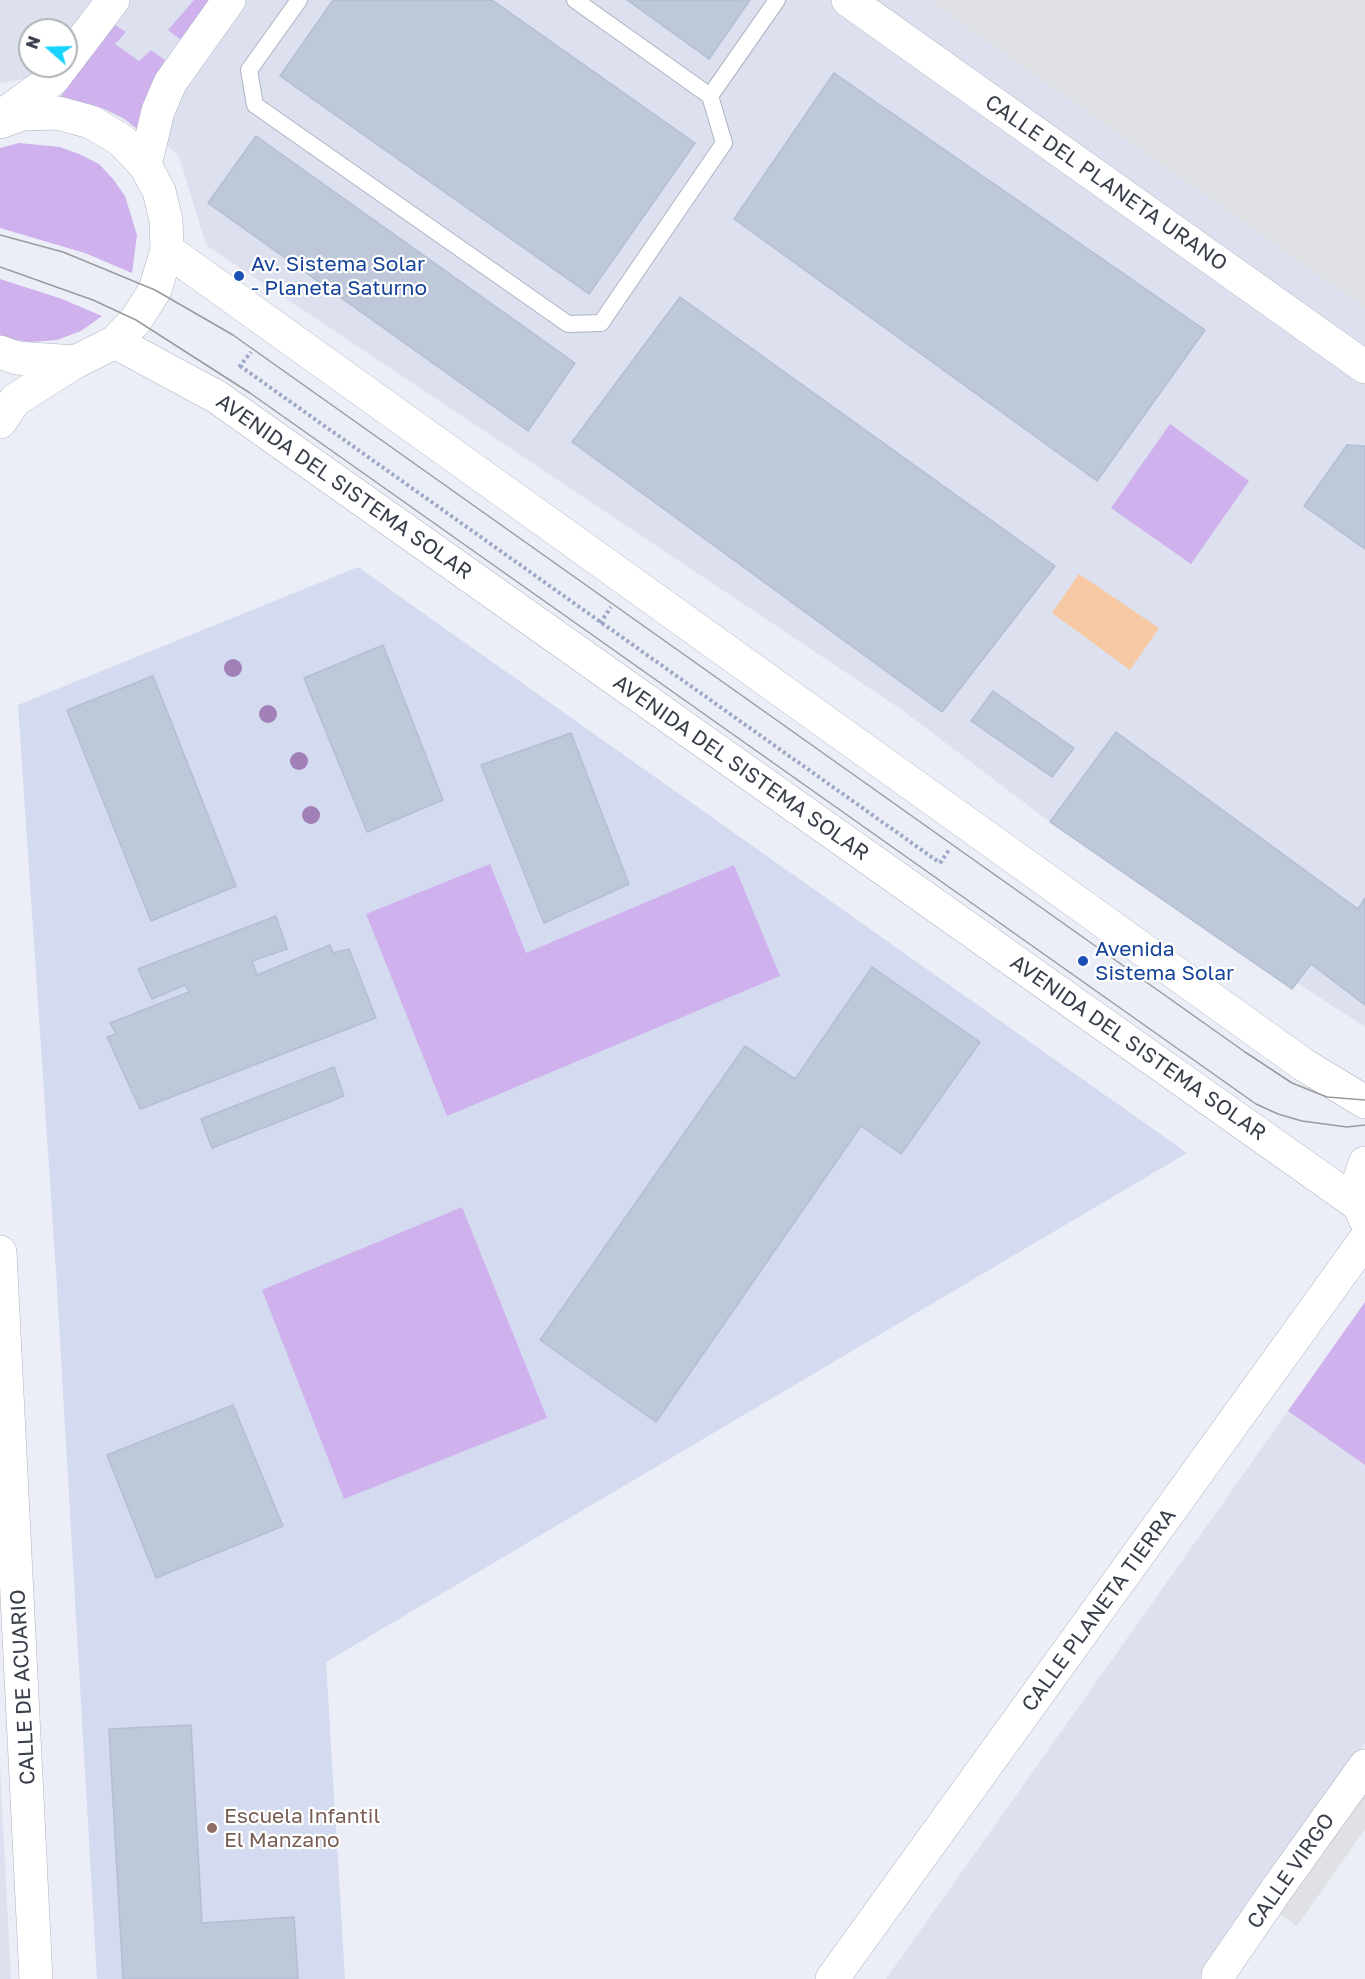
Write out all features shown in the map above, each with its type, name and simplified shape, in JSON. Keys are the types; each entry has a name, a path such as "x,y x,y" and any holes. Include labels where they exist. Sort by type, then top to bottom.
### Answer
{"street":[{"path":"78,46 113,0"},
{"path":"145,165 158,111 171,83 229,0"},
{"name":"CALLE DEL PLANETA URANO","path":"848,0 1365,367"},
{"path":"0,119 54,78"},
{"path":"0,119 23,114 58,113 91,122 121,140 145,165 159,191 164,210 167,250 155,290 136,320 116,342 75,362 15,400 0,422"},
{"path":"167,250 1304,1065 1365,1102"},
{"name":"AVENIDA DEL SISTEMA SOLAR","path":"116,342 217,397 919,894 1362,1212"},
{"path":"0,352 18,358 75,362"},
{"path":"1304,1065 1346,1080 1365,1081"},
{"path":"1362,1212 1357,1188 1360,1170 1365,1162"},
{"name":"CALLE PLANETA TIERRA","path":"840,1973 1365,1240"},
{"name":"CALLE DE ACUARIO","path":"0,1252 8,1561 36,1979"},
{"name":"CALLE VIRGO","path":"1217,1978 1365,1766"}],"lane":[{"path":"299,0 249,70 255,105 568,324 602,323 724,143 710,96 575,0"},
{"path":"710,96 777,0"}],"path":[{"path":"217,397 273,324"},
{"path":"240,366 940,863"},
{"path":"578,652 630,581"},
{"path":"919,894 967,822"}],"shaded area":[{"path":"0,0 1365,0 1365,1027 1050,822 902,710 206,245 179,157 120,99 23,79 0,83"},
{"path":"194,0 209,0 181,40 168,30"},
{"path":"936,0 1365,0 1365,308 934,4"},
{"path":"115,25 126,32 115,44 139,61 151,50 165,60 156,77 141,132 123,118 102,108 60,97 75,78 78,78 78,73"},
{"path":"19,143 60,147 79,154 99,164 113,179 125,196 137,235 132,273 85,253 0,228 0,148"},
{"path":"0,279 62,299 102,316 81,331 57,340 30,342 4,338 0,336"},
{"path":"1170,424 1249,481 1191,564 1111,508"},
{"path":"358,567 1187,1153 326,1662 345,1979 97,1979 56,1271 18,705"},
{"path":"1079,574 1159,628 1130,670 1052,613"},
{"path":"490,864 526,953 734,865 780,976 447,1116 366,914"},
{"path":"462,1207 547,1418 344,1499 262,1290"},
{"path":"1365,1302 1365,1465 1288,1411"},
{"path":"1288,1411 1365,1465 1365,1743 1203,1979 886,1979"},
{"path":"0,1765 11,1979 0,1979"},
{"path":"1365,1791 1365,1829 1297,1926 1278,1913"}],"building":[{"path":"333,0 492,0 695,143 589,294 280,76"},
{"path":"627,0 750,0 709,59"},
{"path":"834,73 1205,330 1097,481 734,219"},
{"path":"256,136 575,363 528,431 208,203"},
{"path":"680,297 1055,566 942,712 572,442"},
{"path":"1347,445 1365,446 1365,549 1304,506"},
{"path":"383,645 443,800 367,832 304,678"},
{"path":"153,676 236,886 151,921 67,710"},
{"path":"993,691 1074,748 1052,777 971,721"},
{"path":"1116,732 1358,909 1365,898 1365,1005 1311,964 1292,989 1050,822"},
{"path":"571,733 629,884 544,923 481,765"},
{"path":"276,916 287,949 252,961 257,975 330,945 333,953 349,949 376,1018 140,1109 107,1037 116,1034 110,1023 189,992 185,985 152,999 138,969"},
{"path":"872,967 980,1042 901,1154 861,1126 656,1422 540,1340 745,1046 795,1079"},
{"path":"334,1067 344,1096 212,1148 201,1119"},
{"path":"233,1405 283,1526 156,1578 107,1455"},
{"path":"191,1725 202,1923 294,1917 298,1979 123,1979 109,1729"}],"tram line":[{"path":"0,235 63,252 155,290 233,335 1245,1052 1292,1083 1327,1097 1365,1100"},
{"path":"0,267 93,300 136,320 250,393 1256,1104 1302,1121 1347,1127 1365,1125"}],"place":[{"name":"Av. Sistema Solar - Planeta Saturno","path":"239,276"},
{"name":"Avenida Sistema Solar","path":"1083,961"},
{"name":"Escuela Infantil El Manzano","path":"212,1828"}]}
